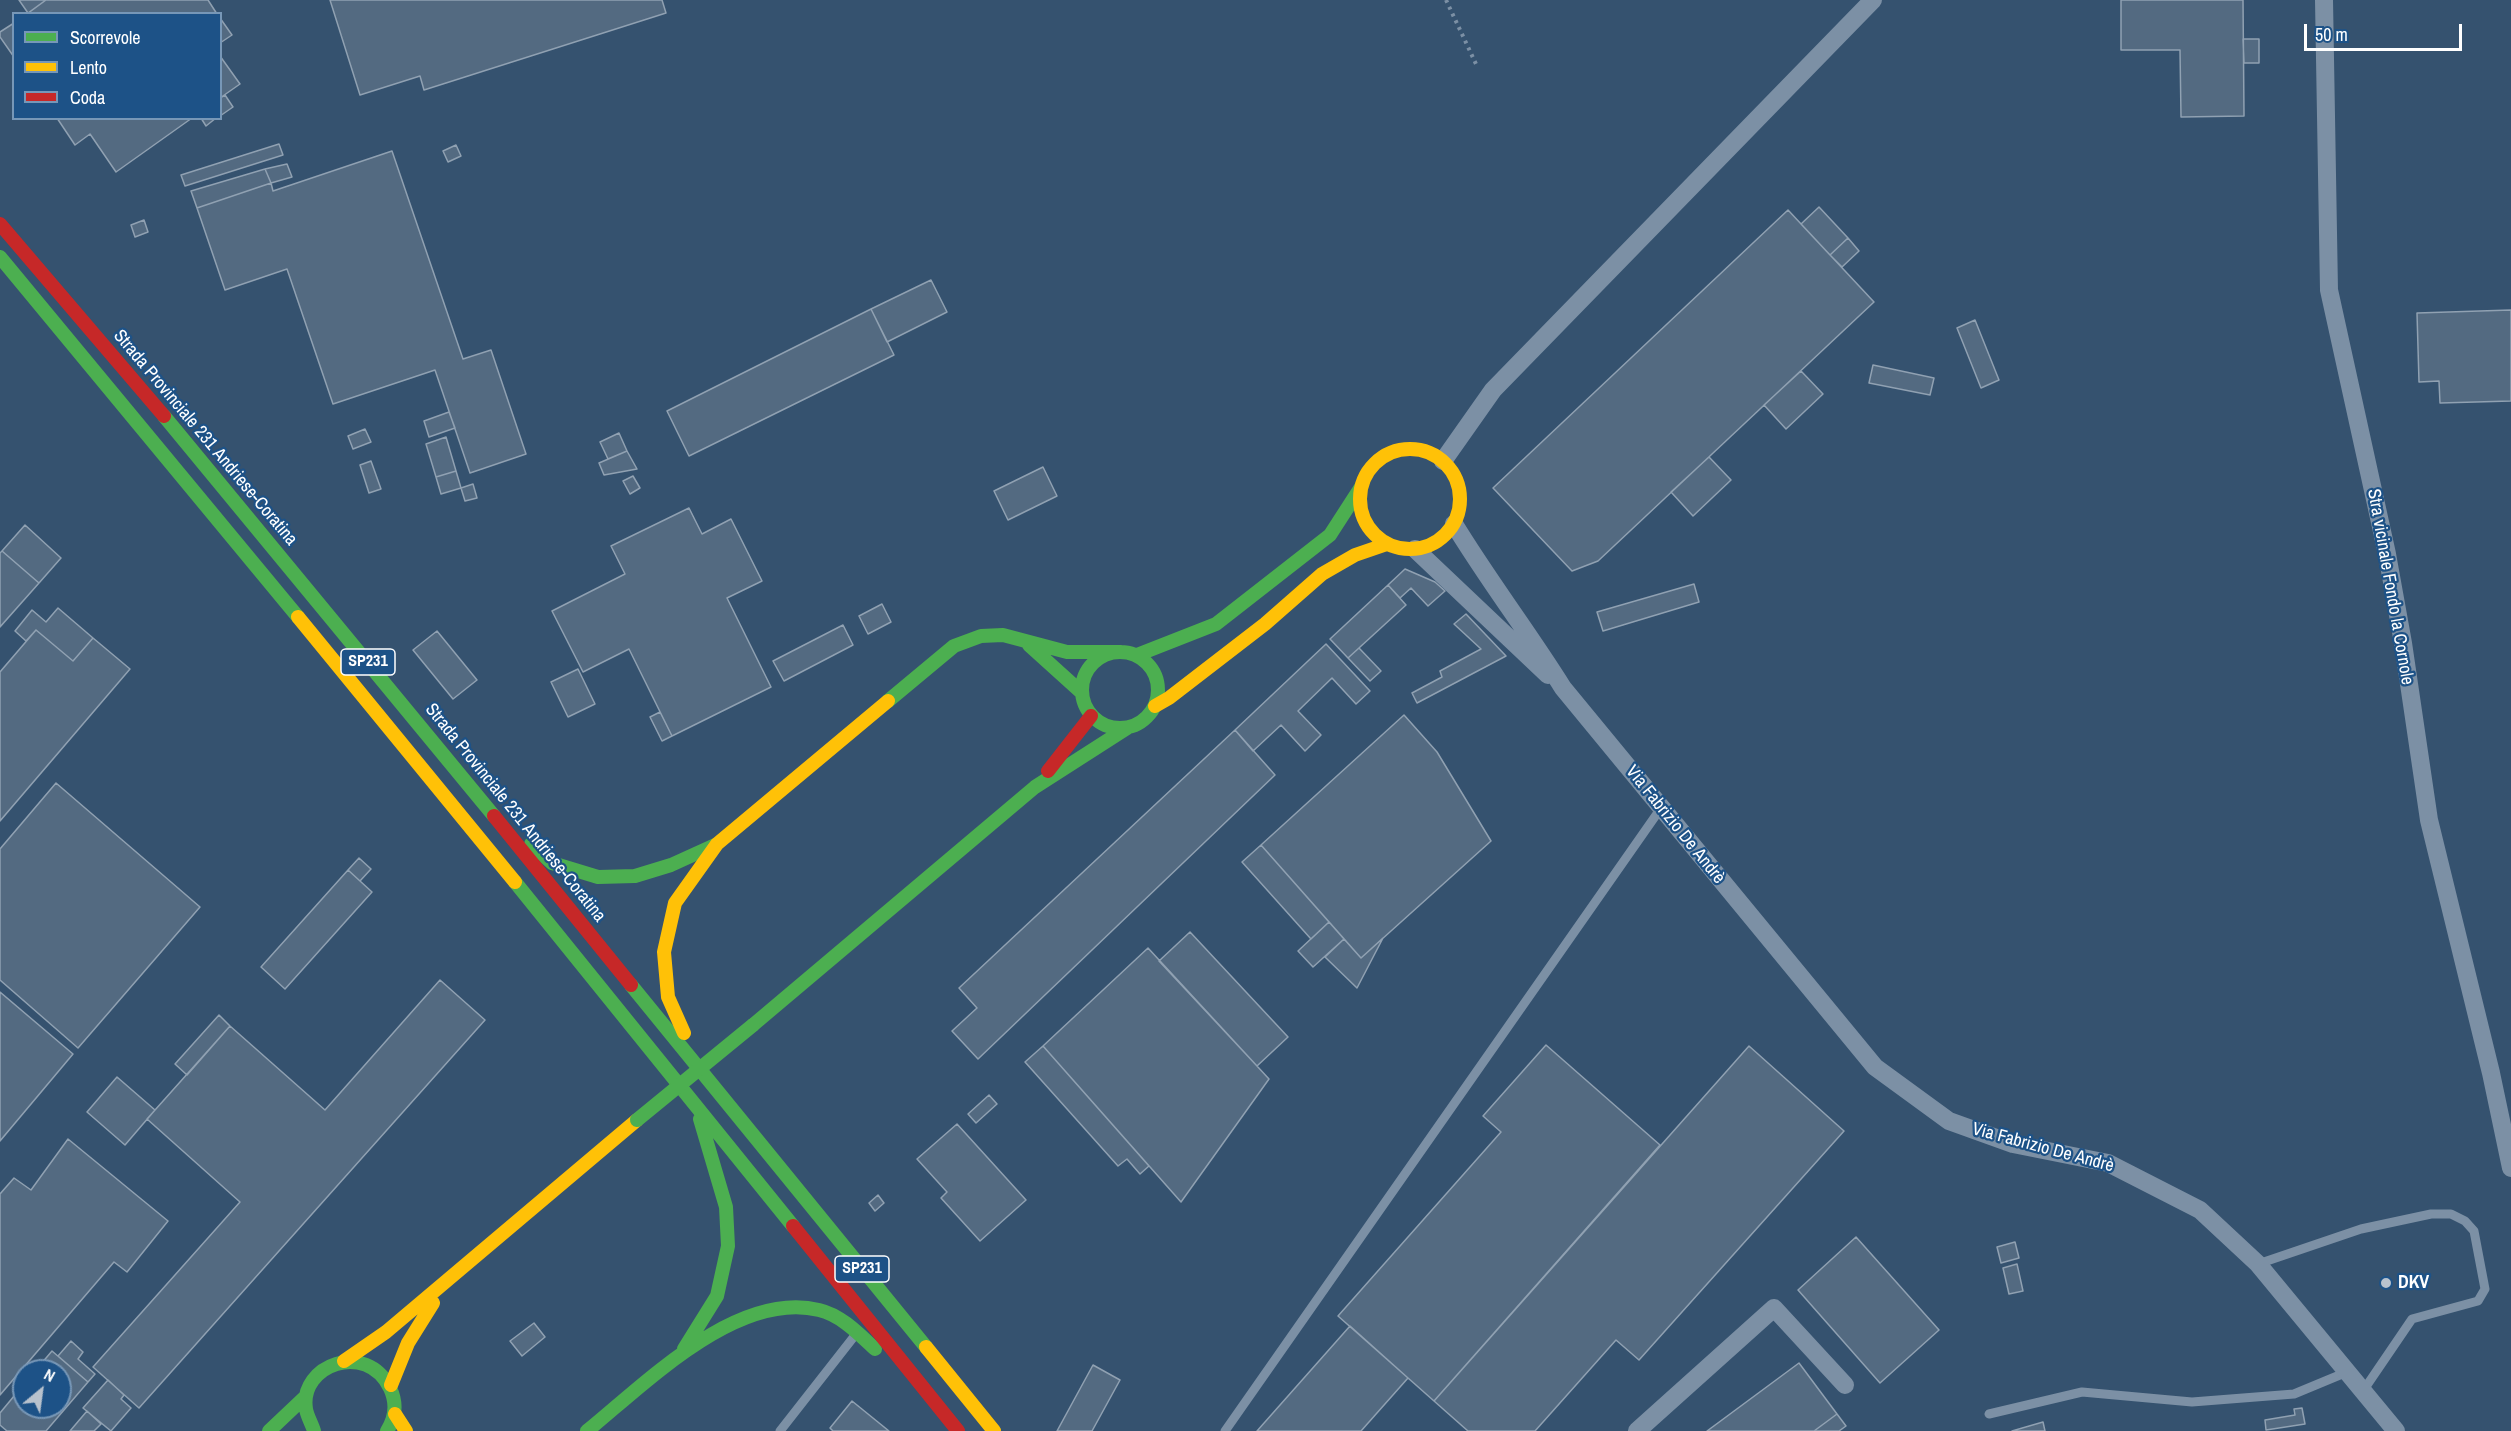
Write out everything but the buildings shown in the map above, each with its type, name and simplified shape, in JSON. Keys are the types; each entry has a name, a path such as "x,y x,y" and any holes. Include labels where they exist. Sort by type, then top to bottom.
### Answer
{"main road":[{"name":"Strada Provinciale 231 Andriese-Coratina","path":"0,224 98,337 485,804 994,1431"},
{"name":"SP231","path":"0,257 248,553 958,1431"},
{"path":"1137,656 1216,624 1330,535 1368,472 1379,459 1395,451 1412,449 1428,452 1443,461 1454,475 1459,491 1459,508 1454,524 1438,541 1415,549 1406,549 1387,544 1374,534 1364,520 1360,504 1361,487"},
{"path":"1155,705 1169,698 1265,624 1322,574 1355,555 1387,544"},
{"path":"344,1361 386,1332 445,1283 637,1120 753,1025 1035,787 1148,716 1155,705 1158,694 1156,678 1146,662 1137,656 1121,652 1068,652 1003,635 981,636 954,646 717,844 675,903 664,952 668,997 680,1027 730,1106"},
{"path":"1025,642 1081,692"},
{"path":"1121,652 1109,653 1097,659 1088,668 1081,692 1084,705 1091,716 1101,724 1113,728 1126,728"},
{"path":"1035,787 1091,716"},
{"path":"485,804 552,863 598,877 635,876 671,865 717,844"},
{"path":"680,1356 717,1296 728,1246 726,1207 696,1105"},
{"path":"391,1385 408,1343 445,1283"},
{"path":"587,1431 680,1356 728,1325 775,1309 795,1307 817,1310 838,1319 857,1332 948,1418"},
{"path":"269,1431 306,1396 315,1377 333,1364 344,1361 358,1361 371,1365 391,1385 395,1399 394,1414 387,1431"},
{"path":"306,1396 306,1409 314,1431"},
{"path":"394,1414 406,1431"}],"street":[{"path":"1443,461 1493,390 1873,0"},
{"name":"Stra vicinale Fondo la Cornole","path":"2324,0 2329,290 2389,565 2403,642 2429,820 2491,1073 2511,1168"},
{"path":"1454,524 1482,572 1532,640 1563,688"},
{"path":"1415,549 1527,657 1563,688"},
{"name":"Via Fabrizio De Andrè","path":"1563,688 1875,1067 1949,1121 2013,1144 2109,1163 2200,1210 2258,1264 2396,1431"},
{"path":"1637,1431 1774,1308 1845,1384"}],"lane":[{"path":"1225,1431 1661,808"},
{"path":"2258,1264 2361,1229 2431,1214 2451,1214 2465,1221 2474,1231 2485,1289 2483,1296 2478,1301 2412,1319 2363,1391"},
{"path":"780,1431 857,1332"},
{"path":"1989,1414 2082,1392 2192,1402 2294,1394 2348,1372"}],"path":[{"path":"1446,0 1476,64"}],"traffic: fast":[{"path":"0,257 298,617"},
{"path":"164,416 494,816"},
{"path":"1137,655 1216,624 1330,535 1361,487"},
{"path":"888,701 954,646 981,636 1003,635 1067,652 1121,652"},
{"path":"1029,645 1081,692"},
{"path":"1120,652 1135,655 1147,663 1155,675 1158,690 1155,705 1147,717 1135,725 1120,728 1105,725 1093,717 1085,705 1082,690 1085,675 1093,663 1105,655 1120,652"},
{"path":"753,1025 1035,787 1127,728"},
{"path":"531,844 552,863 598,877 635,876 671,865 715,845"},
{"path":"515,882 793,1226"},
{"path":"631,985 926,1347"},
{"path":"637,1120 753,1025"},
{"path":"684,1349 717,1296 728,1246 726,1207 700,1119"},
{"path":"587,1431 636,1389 694,1345 725,1327 756,1314 788,1308 827,1312 856,1331 875,1349"},
{"path":"314,1431 306,1409 307,1393 313,1380 323,1370 336,1364 351,1362 366,1365 379,1373 390,1388 394,1399 394,1410 387,1431"},
{"path":"269,1431 306,1396"}],"traffic: slow":[{"path":"1410,449 1429,453 1445,464 1456,480 1460,499 1456,518 1445,534 1429,545 1410,549 1391,545 1375,534 1364,518 1360,499 1364,480 1375,464 1391,453 1410,449"},
{"path":"1155,706 1169,698 1265,624 1322,574 1355,555 1387,544"},
{"path":"298,617 515,882"},
{"path":"684,1033 668,997 664,952 675,903 717,844 888,701"},
{"path":"344,1361 386,1332 637,1120"},
{"path":"391,1385 408,1343 433,1303"},
{"path":"926,1347 994,1431"},
{"path":"395,1414 406,1431"}],"traffic: jam":[{"path":"0,224 164,416"},
{"path":"1048,771 1091,716"},
{"path":"494,816 631,985"},
{"path":"793,1226 958,1431"}],"place":[{"name":"DKV","path":"2386,1283"}]}
